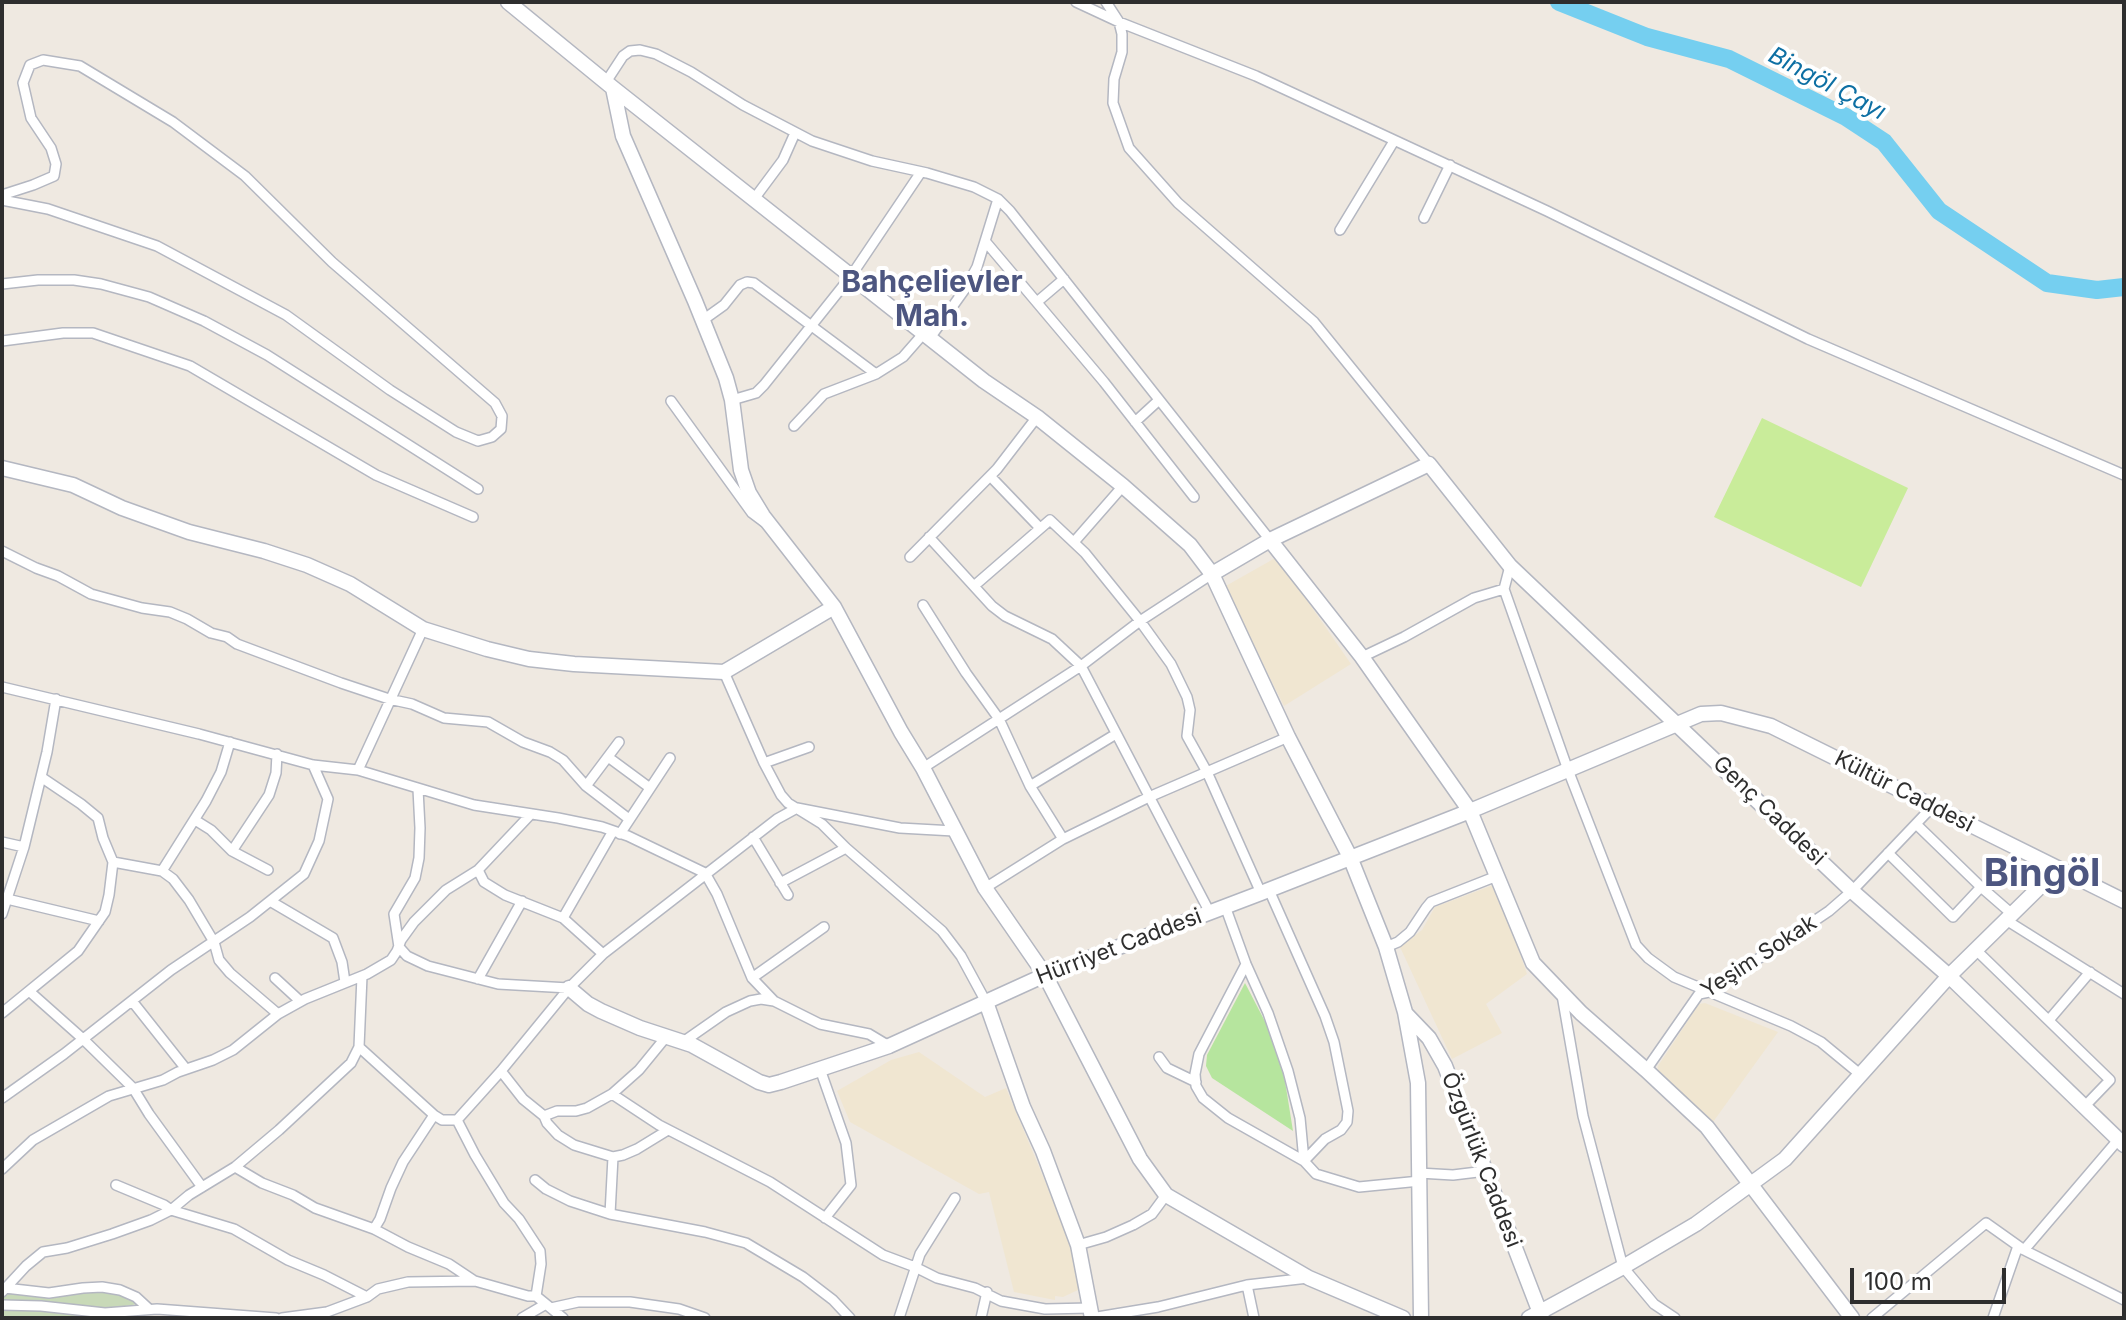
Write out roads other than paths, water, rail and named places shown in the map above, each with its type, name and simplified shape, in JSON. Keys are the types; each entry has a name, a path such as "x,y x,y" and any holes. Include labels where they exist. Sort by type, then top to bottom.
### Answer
{"street":[{"path":"508,2 984,381 1037,417 1123,486 1190,545 1212,574 1288,737 1350,857 1386,947 1405,1012 1418,1083 1421,1318"},
{"path":"1076,2 1256,76 1450,165 1808,339 2124,475"},
{"path":"923,768 1081,666 1140,621 1212,574 1270,540 1429,464 1314,322 1178,203 1129,148 1113,103 1122,34 1119,22 1106,2"},
{"path":"1403,1318 1309,1278 1166,1195 1140,1159 1045,975 985,888 834,607 749,493 726,378 623,136 610,85 623,56 630,51 656,54 812,141 872,161 974,187 998,199 1010,211 1362,657 1470,811 1533,963 1581,1013 1707,1127 1852,1318"},
{"path":"43,60 80,66 173,122 245,176 332,262 495,403 502,416 501,429 492,437 478,441 456,432 390,390 286,315 157,246 48,209 2,197 54,176 56,164 51,148 31,118 23,83 30,65 43,60"},
{"path":"754,199 775,174 795,133"},
{"path":"1340,230 1394,141"},
{"path":"1424,218 1450,165"},
{"path":"732,400 756,393 851,276 921,172"},
{"path":"794,426 824,394 876,374 903,357 927,336 965,289 977,267 998,199"},
{"path":"985,241 1104,382 1194,497"},
{"path":"1037,302 1064,279"},
{"path":"2,284 74,280 149,297 204,321 267,355 478,489"},
{"path":"703,320 724,305 740,285 750,282 876,374"},
{"path":"2,341 63,333 93,333 190,366 376,475 473,517"},
{"path":"1135,422 1159,400"},
{"path":"671,401 752,513 772,527"},
{"path":"910,557 990,476 1037,417"},
{"name":"Genç Caddesi","path":"1429,464 1510,566 1852,891 1949,976 2121,1142"},
{"path":"2,468 73,485 122,508 189,532 307,565 350,584 423,629 529,659 724,672 834,607"},
{"path":"990,476 1040,528"},
{"path":"1074,542 1123,486"},
{"path":"974,586 1050,520 1074,542 1140,621 1171,664 1190,710 1187,736 1325,1016 1337,1054 1348,1111 1347,1122 1304,1161"},
{"path":"929,537 992,606 1005,616 1052,639 1081,666 1209,911"},
{"path":"2,551 91,594 170,612 237,644 341,683 412,704 444,718 488,722 563,760 586,786 629,819"},
{"path":"1510,566 1504,589 1568,770 1636,945 1674,977 1791,1026 1821,1042 1861,1075"},
{"path":"1362,657 1474,598 1504,589"},
{"path":"923,605 999,719 1030,786 1063,839"},
{"path":"358,770 423,629"},
{"path":"724,672 781,795 822,824 942,931 961,956 986,1002 1023,1107 1078,1245 1091,1315"},
{"path":"2,687 313,765 358,770 474,805 558,818 616,832 705,873 752,978 774,1001"},
{"path":"2,914 24,847 56,699"},
{"name":"Kültür Caddesi","path":"1677,724 1701,714 1721,713 1771,726 2124,901"},
{"name":"Hürriyet Caddesi","path":"569,988 601,1011 704,1050 769,1085 889,1046 1045,975 1470,811 1677,724"},
{"path":"1030,786 1116,734"},
{"path":"985,888 1063,839 1149,797 1288,737"},
{"path":"162,871 221,772 230,742"},
{"path":"586,786 619,742"},
{"path":"764,763 809,747"},
{"path":"232,851 269,795 276,773 277,754"},
{"path":"608,757 650,788"},
{"path":"563,918 616,832 629,819 670,758"},
{"path":"2,1098 304,874 323,828 328,799 313,765"},
{"path":"2,1013 78,951 105,912 109,895 113,862 98,818 41,777"},
{"path":"418,789 419,858 415,878 394,914 399,947 407,956 428,966 498,984 569,988"},
{"name":"Yeşim Sokak","path":"1646,1070 1699,994 1709,992 1829,911 1933,806"},
{"path":"359,1047 434,1115 442,1120 457,1120 569,988 603,954 777,819 797,808 900,828 954,831"},
{"path":"2,1169 33,1140 109,1096 163,1080 213,1060 233,1050 278,1014 300,1001 362,976 391,960 414,922 446,890 478,870 531,814"},
{"path":"195,820 211,830 232,851 268,870"},
{"path":"1916,824 2009,917 2090,972 2122,989"},
{"path":"753,837 788,895"},
{"path":"2,842 24,847"},
{"path":"780,883 846,848"},
{"path":"1888,853 1953,917 1981,887"},
{"path":"113,862 162,871 173,879 214,942 219,960 278,1014"},
{"path":"1537,1316 1696,1224 1785,1159 1949,976 2058,869"},
{"path":"478,870 484,882 563,918 603,954"},
{"path":"1386,947 1410,932 1431,902 1497,876"},
{"path":"7,899 99,921"},
{"path":"270,901 333,938 345,982"},
{"path":"478,979 522,901"},
{"path":"1225,906 1288,1071 1300,1118 1304,1161"},
{"path":"752,978 824,927"},
{"path":"1976,950 2110,1080 2084,1107"},
{"path":"1246,964 1199,1054 1195,1074 1203,1098 1228,1118 1304,1161 1316,1174 1359,1187 1486,1171"},
{"path":"2049,1020 2090,972"},
{"path":"3,1289 43,1252 67,1248 151,1220 235,1167 351,1063 359,1047 362,976"},
{"path":"275,978 300,1001"},
{"path":"29,991 133,1088 202,1187"},
{"path":"1561,992 1583,1116 1623,1267 1654,1304 1675,1318"},
{"path":"683,1042 726,1012 761,999 774,1001 820,1024 869,1034 889,1046"},
{"path":"132,1001 186,1069"},
{"name":"Özgürlük Caddesi","path":"1405,1012 1429,1038 1445,1066 1537,1316"},
{"path":"544,1116 557,1111 587,1108 612,1094 639,1070 666,1037"},
{"path":"1159,1057 1167,1068 1196,1082"},
{"path":"820,1069 846,1143 851,1185 825,1218"},
{"path":"501,1071 558,1135 574,1145 613,1157 637,1149 668,1130"},
{"path":"612,1094 668,1130 770,1182 883,1255 937,1278 987,1292 1001,1301 1091,1315 1158,1307 1247,1285 1309,1278"},
{"path":"374,1229 403,1162 434,1115"},
{"path":"457,1120 504,1203 540,1251 536,1296"},
{"path":"1993,1318 2021,1248 2121,1142"},
{"path":"610,1214 613,1157"},
{"path":"235,1167 315,1208 374,1229 449,1264 475,1281"},
{"path":"535,1180 570,1201 610,1214 746,1243 803,1277 850,1318"},
{"path":"116,1185 171,1210 234,1229 288,1260 367,1297"},
{"path":"1078,1245 1133,1225 1152,1214 1166,1195"},
{"path":"899,1318 915,1267 955,1198"},
{"path":"1872,1318 1986,1223 2021,1248 2124,1300"},
{"path":"2,1305 105,1313 149,1309 174,1314 279,1318 327,1312 367,1297 378,1289 408,1282 475,1281 536,1296 563,1318"},
{"path":"1247,1285 1254,1318"},
{"path":"3,1289 49,1293 102,1287 136,1297 149,1309"},
{"path":"981,1318 987,1292"},
{"path":"522,1318 548,1306 578,1302 630,1302 679,1309 705,1318"},
{"path":"1371,1318 1388,1312"}],"waterway":[{"name":"Bingöl Çayı","path":"1559,2 1647,37 1729,59 1846,117 1884,142 1939,211 2047,283 2097,290 2124,287"}],"district":[{"name":"Bahçelievler Mah.","path":"932,300"},
{"name":"Bingöl","path":"2042,875"}]}
